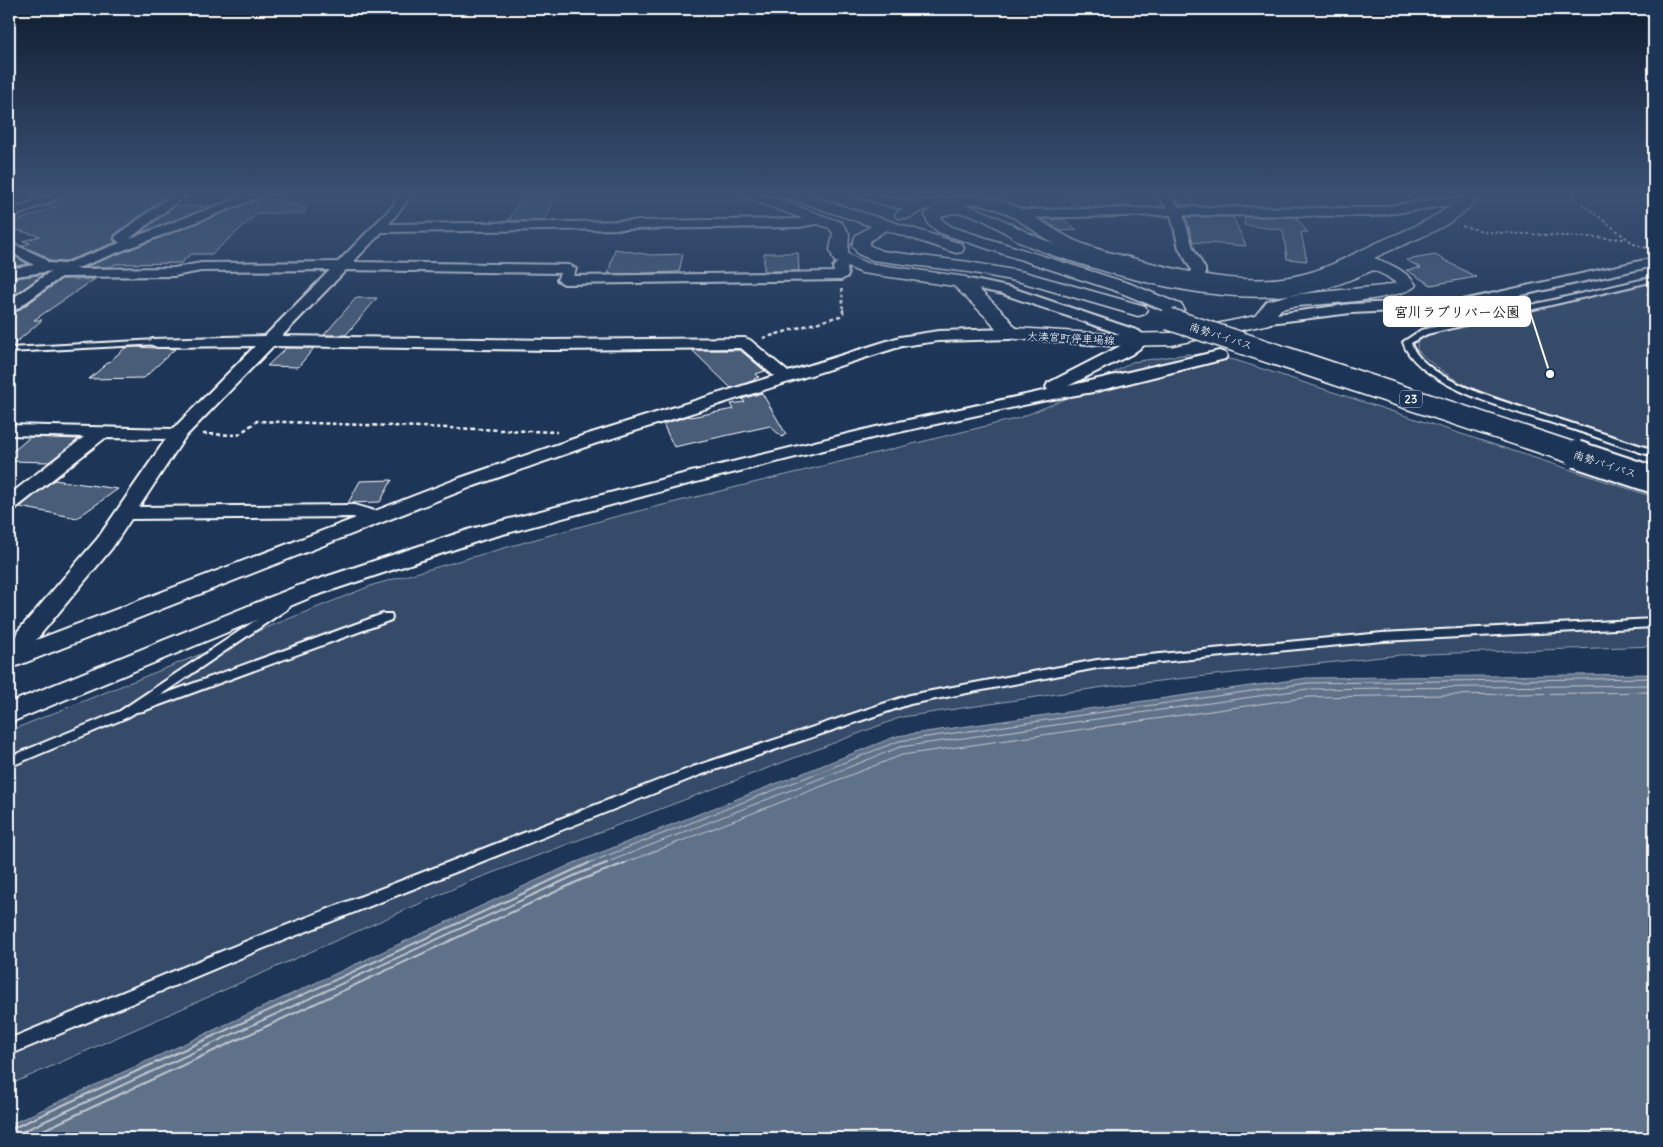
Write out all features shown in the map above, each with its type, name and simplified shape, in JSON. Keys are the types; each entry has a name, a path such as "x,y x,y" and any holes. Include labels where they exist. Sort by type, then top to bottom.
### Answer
{"main road":[{"path":"840,247 839,252 843,269 873,270 960,281"},
{"path":"861,247 864,250 878,256 969,267 1024,277 1094,299 1172,314"},
{"name":"南勢バイパス","path":"945,247 1172,314 1654,466"},
{"name":"南勢バイパス","path":"973,247 1654,480"},
{"path":"997,247 1125,288 1172,314"},
{"path":"1044,247 1161,279 1220,290 1265,292 1314,286 1366,261 1402,247"},
{"path":"1076,247 1164,272 1245,284 1301,281 1366,261 1392,247"},
{"path":"1262,320 1274,305 1290,301 1383,292 1407,285 1403,279 1366,261"},
{"name":"大湊宮町停車場線","path":"960,281 998,318 1010,334 1142,341 1172,339 1262,320"}],"street":[{"path":"10,247 45,267"},
{"path":"103,253 112,247"},
{"path":"9,308 62,271 120,247"},
{"path":"12,662 26,637 104,543 126,513 178,434 361,247"},
{"path":"1186,247 1198,268 1198,278"},
{"path":"1262,320 1315,311 1416,306 1440,309 1653,255"},
{"path":"9,273 45,267 62,271 174,272 201,267 342,266 569,269 564,280 843,269"},
{"path":"960,281 1007,291 1134,334 1142,341 1126,351 1055,385 1042,396"},
{"path":"12,662 374,517 588,440 900,342 938,336 1010,334"},
{"path":"157,342 270,341 553,345 745,343 785,378"},
{"path":"9,713 306,591 478,534 866,435 1042,396 1093,387 1219,356"},
{"path":"9,430 178,434"},
{"path":"9,504 100,433"},
{"path":"126,513 354,510 374,517"}],"lane":[{"path":"1654,278 1450,325 1424,332 1407,342 1412,356 1459,387 1492,400 1654,453"},
{"path":"9,350 157,342"},
{"path":"124,714 306,591"},
{"path":"9,762 124,714 387,617"},
{"path":"9,1047 254,945 697,771 910,700 1097,664 1382,637 1654,624"}],"path":[{"path":"1638,247 1653,255"},
{"path":"745,343 844,313 843,269"},
{"path":"178,434 238,435 257,421 567,433 588,440"}],"shaded area":[{"path":"1654,283 1654,449 1485,395 1449,376 1417,350 1417,341 1434,333"},
{"path":"1188,354 1235,360 1654,497 1654,646 1400,655 1104,687 902,717 471,881 9,1085 9,731 373,585 614,517 1019,418 1075,395 1132,362"}],"water":[{"path":"1654,674 1654,1138 9,1138 9,1125 574,863 897,736 1307,678"}],"building":[{"path":"23,247 104,247 64,262 50,261 43,255"},
{"path":"138,247 220,247 212,254 191,254 181,263 115,264 111,267 85,267"},
{"path":"1285,247 1304,247 1307,261 1287,259"},
{"path":"615,249 651,255 683,254 679,272 608,274"},
{"path":"9,253 28,264 9,267"},
{"path":"764,253 798,253 799,271 764,271"},
{"path":"1435,255 1476,277 1431,285 1406,270 1421,268 1406,260"},
{"path":"44,274 9,299 9,279"},
{"path":"62,279 95,279 34,320 42,320 12,346 9,346 9,314 15,313"},
{"path":"356,298 377,298 346,335 324,335"},
{"path":"125,348 175,349 144,378 89,379"},
{"path":"286,348 314,348 298,367 267,366"},
{"path":"692,350 740,350 765,371 756,374 759,377 755,380 731,388"},
{"path":"762,393 786,434 782,437 770,426 674,447 663,424 689,416 734,409 731,404 745,402 742,399"},
{"path":"30,437 79,439 49,462 9,461 9,455"},
{"path":"54,480 118,489 77,518 20,507"},
{"path":"392,480 380,502 348,503 360,481"}],"place":[{"name":"宮川ラブリバー公園","path":"1550,374"}]}
